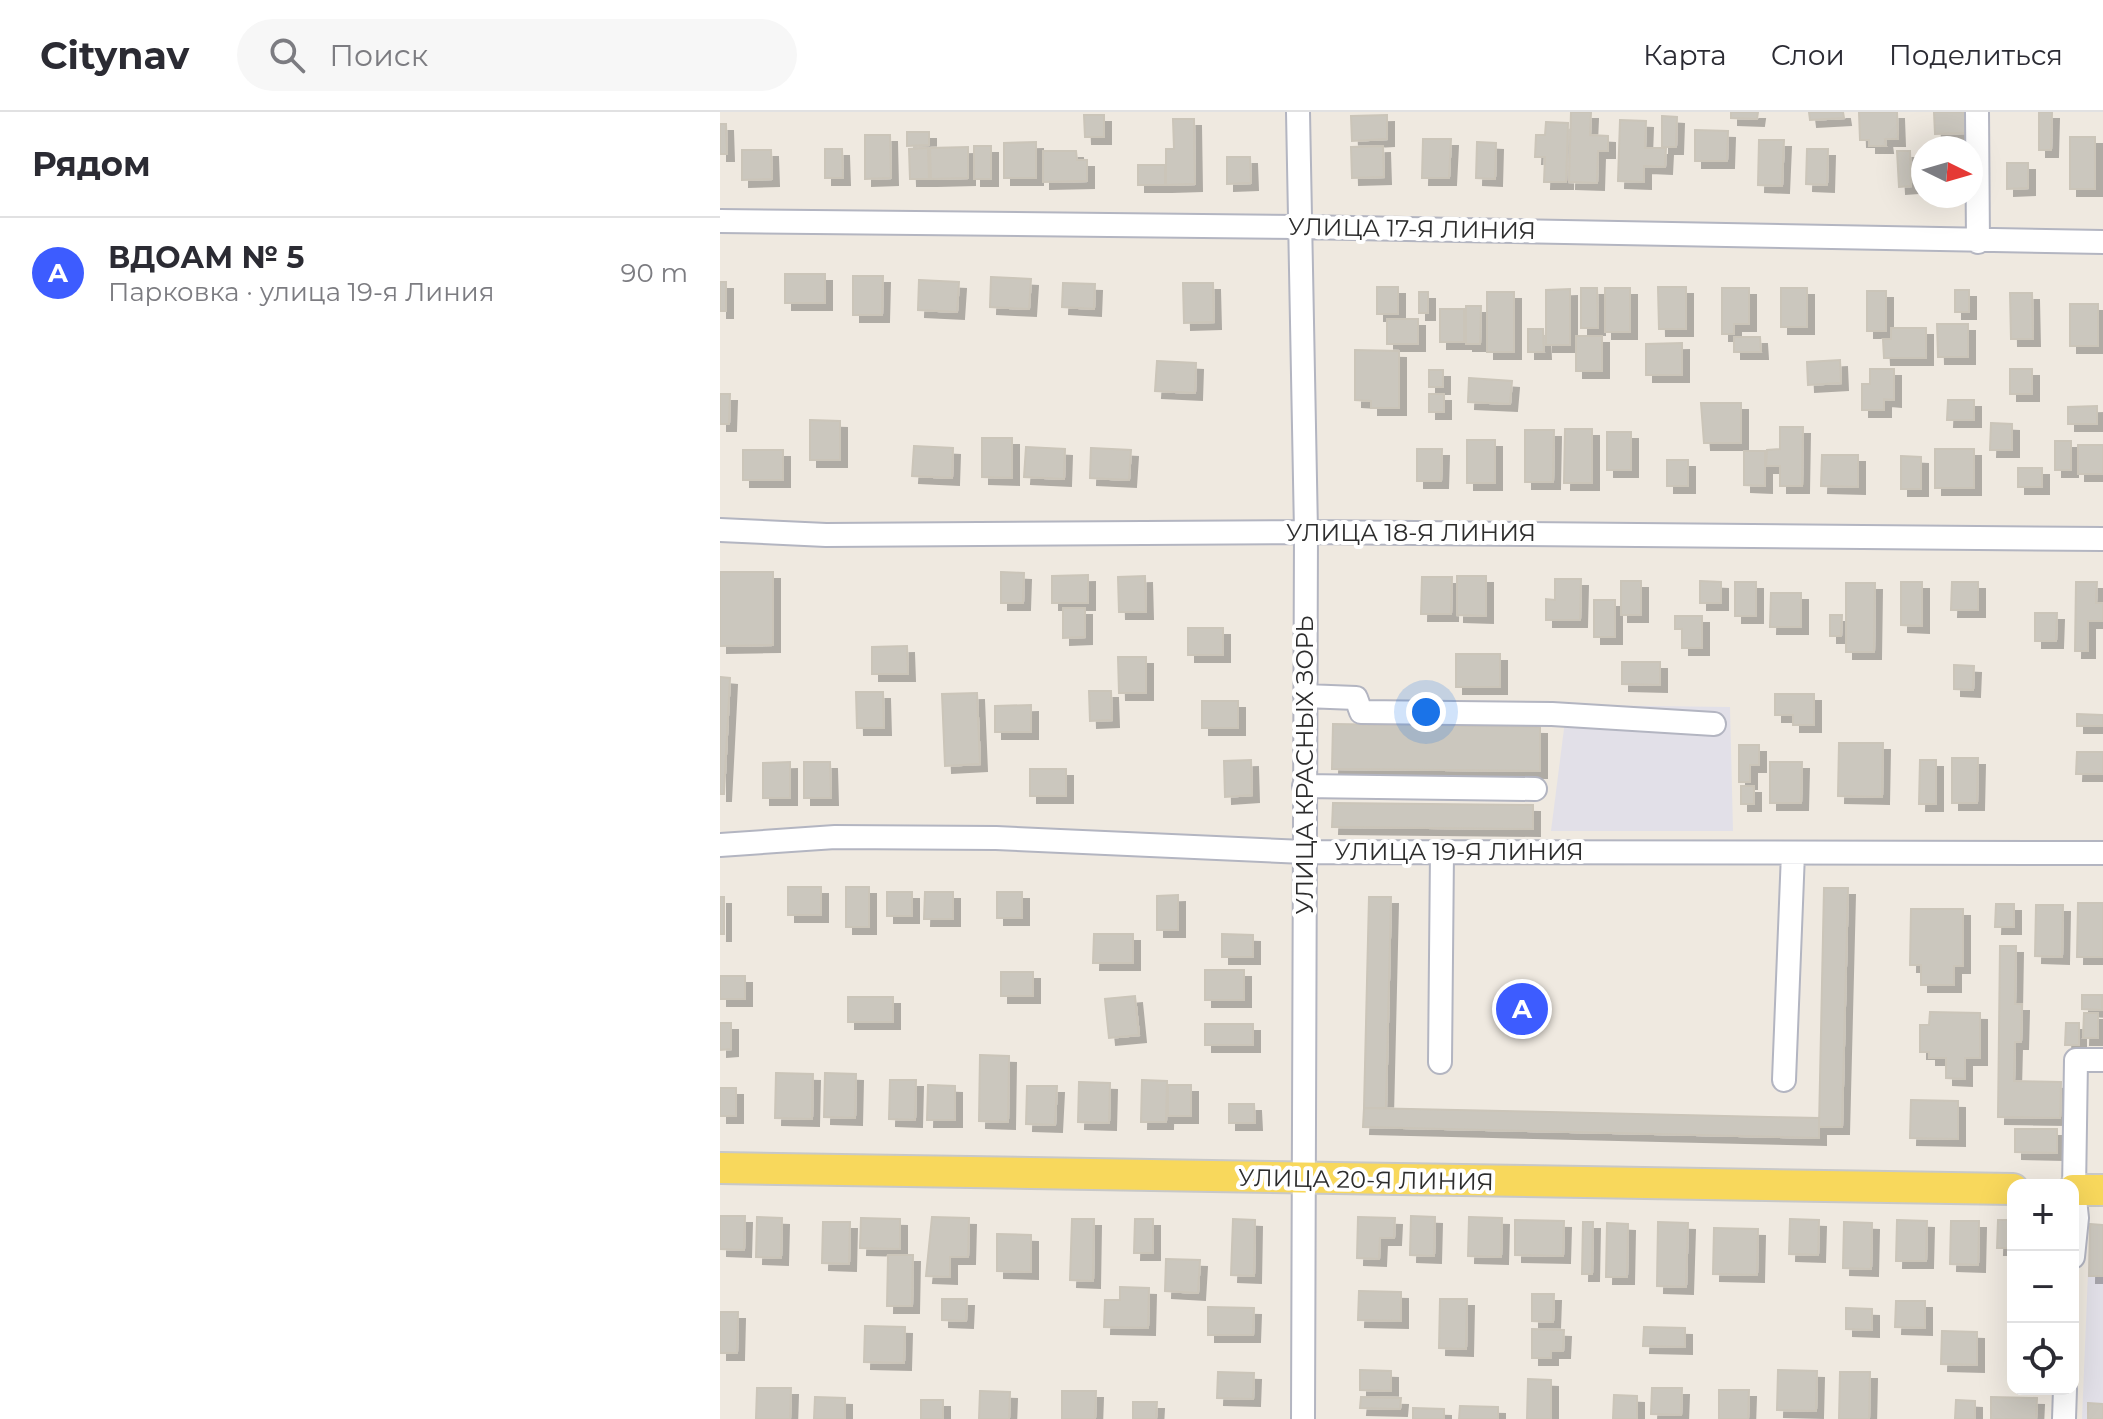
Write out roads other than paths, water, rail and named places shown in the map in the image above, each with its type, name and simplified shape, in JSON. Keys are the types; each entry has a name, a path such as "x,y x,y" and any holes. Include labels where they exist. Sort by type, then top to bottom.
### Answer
{"main road":[{"name":"УЛИЦА 20-Я ЛИНИЯ","path":"720,1168 2007,1189"},
{"path":"2079,1190 2103,1190"}],"street":[{"name":"УЛИЦА КРАСНЫХ ЗОРЬ","path":"1298,112 1306,532 1303,1419"},
{"path":"1977,112 1978,242"},
{"name":"УЛИЦА 17-Я ЛИНИЯ","path":"720,221 1300,227 2103,242"},
{"name":"УЛИЦА 18-Я ЛИНИЯ","path":"720,530 826,535 1306,532 2103,539"},
{"path":"1305,696 1356,698 1361,712 1552,714 1714,724"},
{"path":"1304,786 1535,789"},
{"name":"УЛИЦА 19-Я ЛИНИЯ","path":"720,845 835,837 996,838 1304,852 2103,853"},
{"path":"1440,1062 1442,852"},
{"path":"1784,1080 1793,853"},
{"path":"2073,1179 2076,1060 2103,1060"},
{"path":"2064,1419 2065,1395"}],"place":[{"name":"ВДОАМ № 5","path":"1522,1009"}]}
